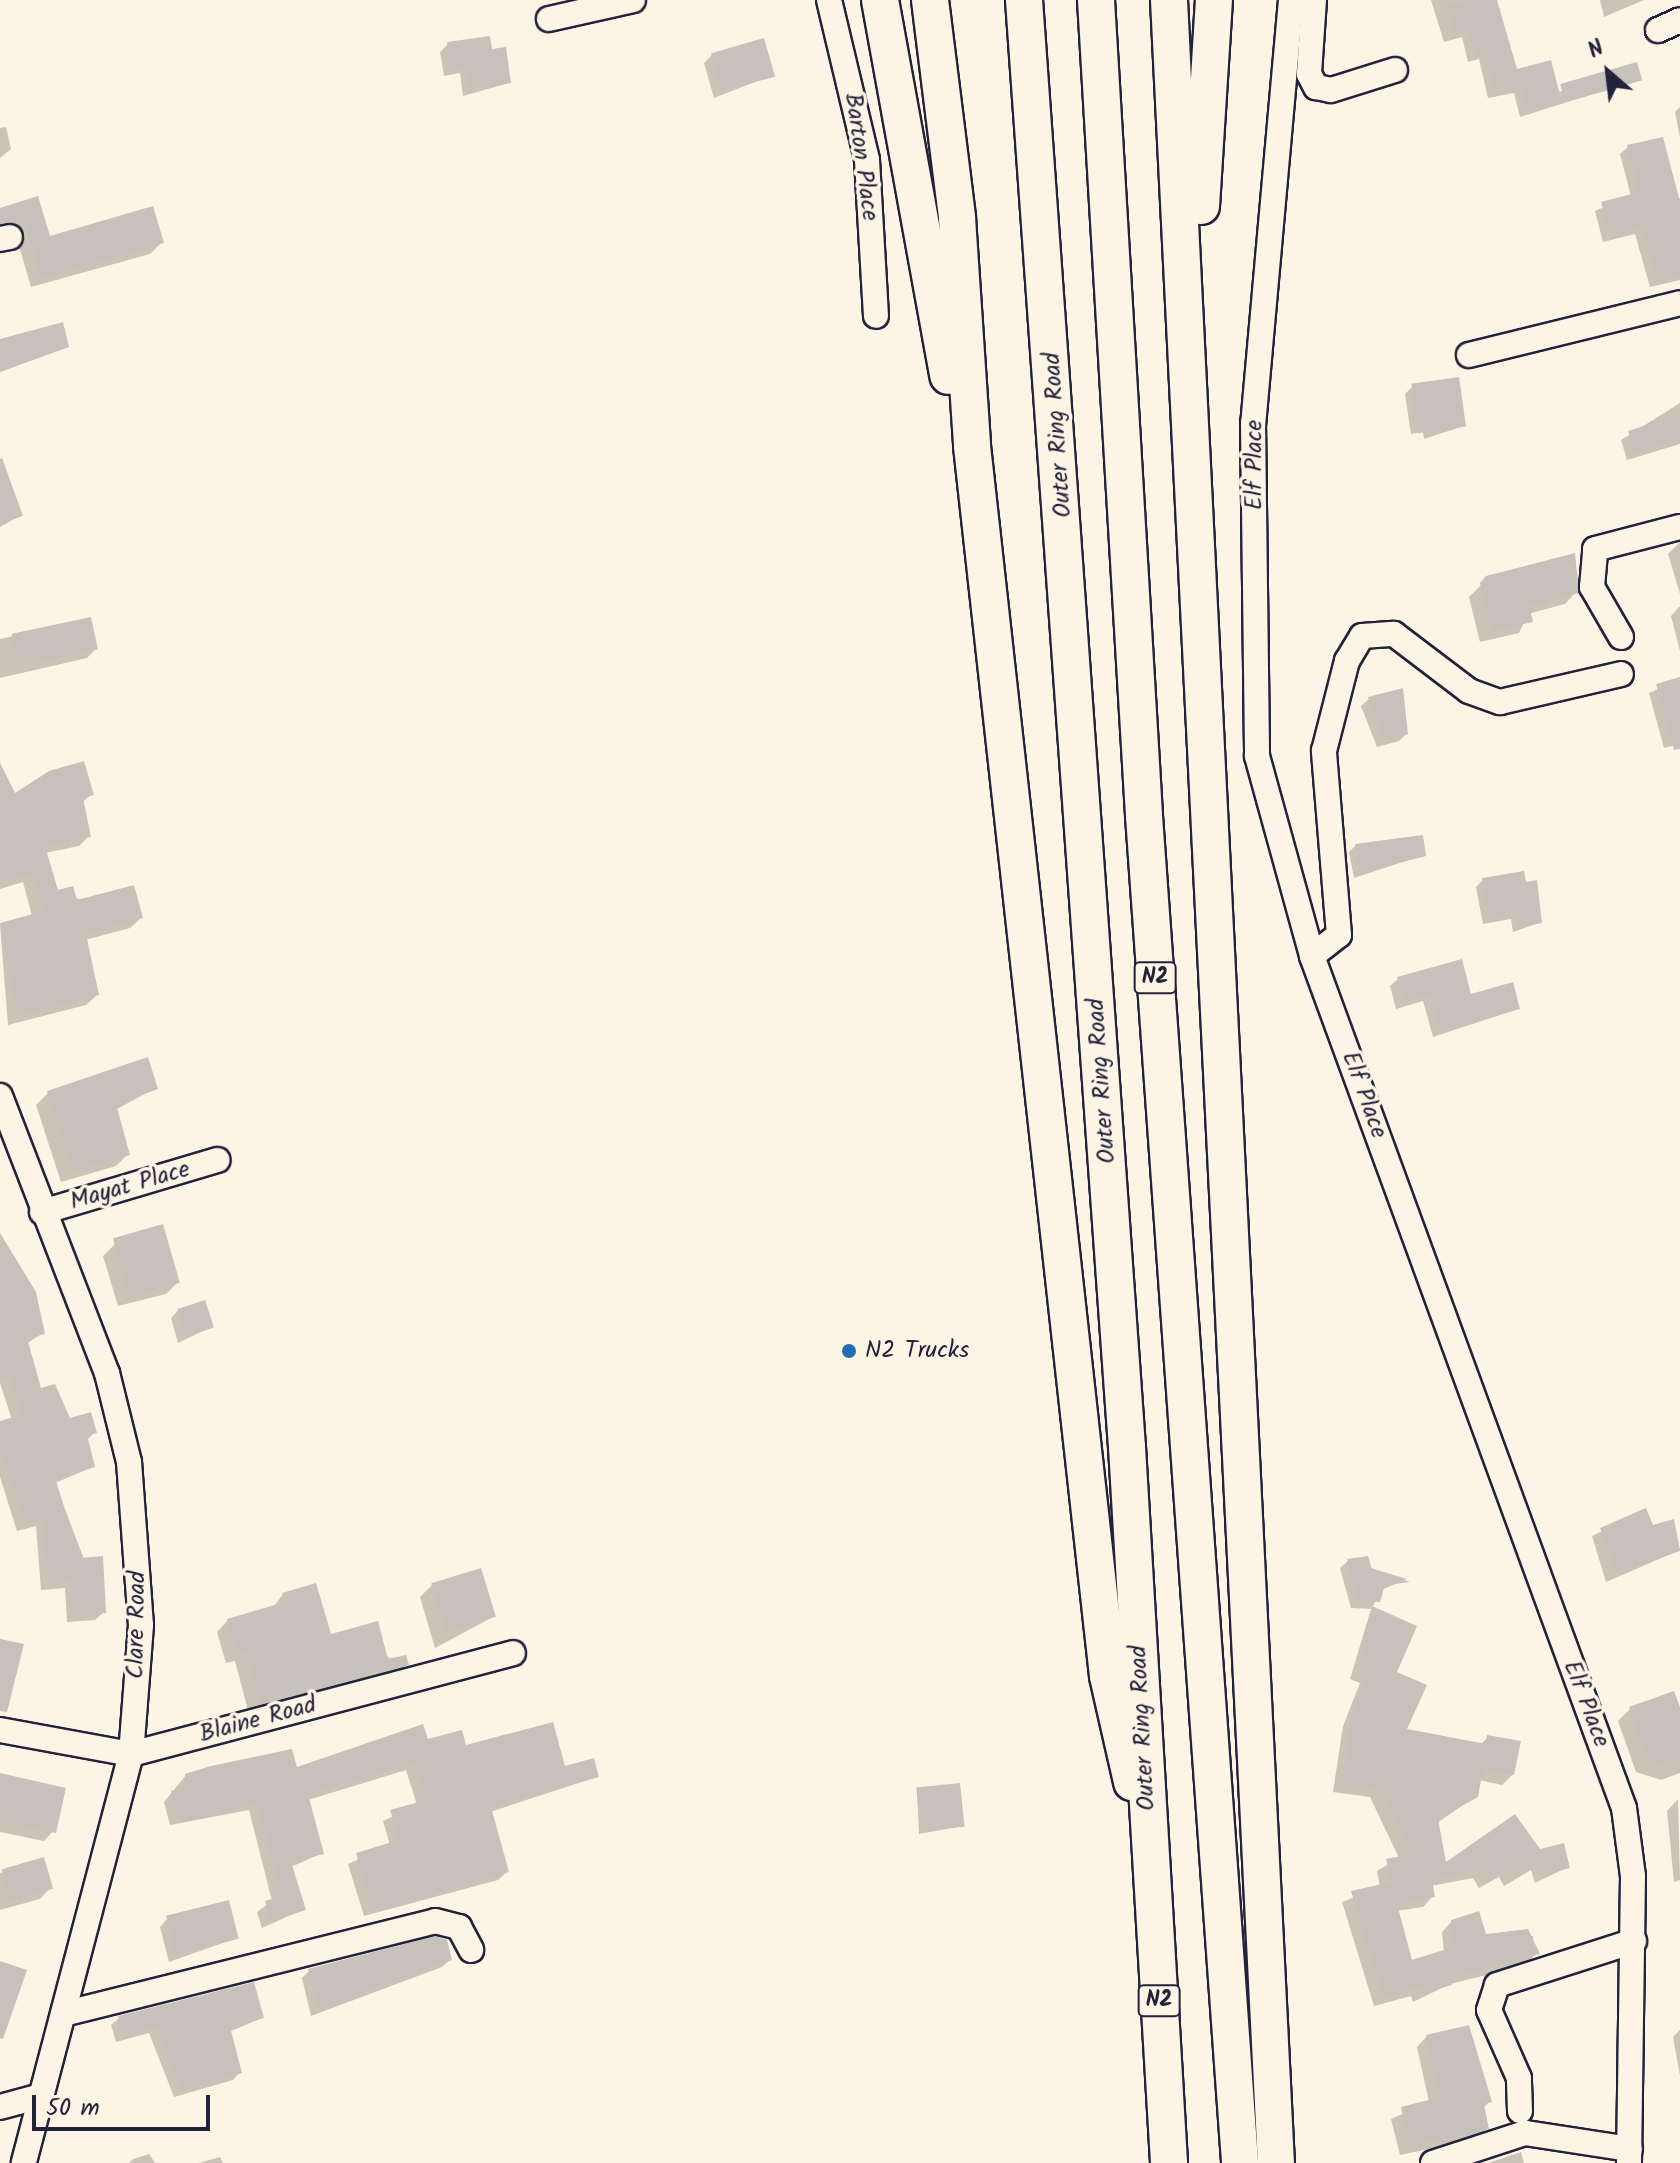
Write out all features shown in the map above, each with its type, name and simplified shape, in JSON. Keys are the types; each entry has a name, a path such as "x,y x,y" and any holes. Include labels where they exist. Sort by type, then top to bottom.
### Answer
{"highway":[{"path":"880,0 950,388 972,446"},
{"path":"930,0 957,218 972,446 1108,1676 1149,1838"},
{"name":"Outer Ring Road","path":"1024,0 1169,2163"},
{"name":"N2","path":"1096,0 1144,816 1240,2163"},
{"path":"1169,0 1191,343 1276,2163"},
{"path":"1191,343 1214,0"},
{"path":"1208,106 1225,0"}],"street":[{"path":"549,19 633,0"},
{"name":"Barton Place","path":"829,0 867,160 876,316"},
{"name":"Elf Place","path":"1291,0 1300,42 1253,423 1254,710 1260,770 1312,956 1624,1808 1634,1941 1630,2156"},
{"path":"1314,0 1300,42 1309,74 1322,90 1395,70"},
{"path":"1469,355 1680,303"},
{"path":"1621,637 1592,587 1595,549 1680,527"},
{"path":"1312,956 1339,935 1324,751 1347,661 1362,636 1394,634 1469,691 1500,702 1621,674"},
{"name":"Clare Road","path":"0,1096 42,1212 107,1373 129,1462 141,1625 131,1754 63,2014 37,2097 24,2163"},
{"name":"Mayat Place","path":"42,1212 217,1160"},
{"name":"Blaine Road","path":"0,1730 131,1754 513,1653"},
{"path":"63,2014 435,1921 459,1927 471,1950"},
{"path":"1520,2111 1519,2078 1489,2010 1497,1985 1634,1941"},
{"path":"0,2107 37,2097"},
{"path":"1433,2163 1525,2133 1630,2156"}],"building":[{"path":"1469,0 1497,0 1517,69 1551,60 1562,103 1527,111 1521,87 1494,92 1486,54 1475,56 1469,31 1456,35 1447,7"},
{"path":"490,36 492,49 506,47 511,83 470,89 467,67 450,70 447,42"},
{"path":"764,38 775,76 722,92 711,53"},
{"path":"1637,62 1642,80 1565,102 1560,84"},
{"path":"1663,137 1680,202 1680,275 1658,281 1643,227 1610,236 1601,202 1639,192 1627,145"},
{"path":"38,196 50,236 153,206 164,243 41,278 25,219 0,224 0,208"},
{"path":"63,322 69,347 0,372 0,339"},
{"path":"1459,377 1466,427 1418,433 1411,384"},
{"path":"1680,414 1680,439 1635,453 1628,431"},
{"path":"0,459 23,516 0,524"},
{"path":"1575,553 1579,593 1529,606 1533,622 1492,631 1480,583 1486,576"},
{"path":"91,617 98,649 19,666 12,634"},
{"path":"1680,677 1680,749 1674,750 1656,684"},
{"path":"1403,688 1408,734 1385,740 1368,697"},
{"path":"84,761 94,795 83,798 91,837 45,846 58,890 73,886 77,900 134,885 143,918 86,934 99,995 18,1016 0,923 44,911 33,873 0,883 0,763 15,793 49,771"},
{"path":"1423,835 1426,856 1360,873 1355,844"},
{"path":"1524,871 1526,882 1537,880 1542,923 1519,927 1517,914 1489,919 1482,878"},
{"path":"1462,959 1471,994 1513,982 1520,1009 1440,1031 1431,995 1404,1002 1397,977"},
{"path":"148,1057 158,1089 116,1104 130,1155 73,1171 47,1091"},
{"path":"163,1224 180,1283 130,1297 113,1238"},
{"path":"0,1233 36,1292 45,1334 27,1338 41,1388 55,1384 70,1418 91,1412 97,1433 87,1435 95,1467 55,1478 80,1558 103,1556 106,1613 74,1615 72,1581 48,1583 44,1519 26,1524 0,1450 0,1421 21,1415 10,1376 0,1379"},
{"path":"205,1300 214,1328 186,1337 177,1309"},
{"path":"1646,1508 1653,1525 1674,1519 1680,1551 1617,1573 1600,1528"},
{"path":"1368,1556 1372,1570 1410,1582 1385,1585 1380,1602 1358,1601 1347,1559"},
{"path":"481,1568 496,1617 446,1632 431,1583"},
{"path":"316,1583 331,1634 378,1621 388,1659 406,1655 409,1665 260,1704 246,1651 237,1653 227,1619 285,1602 282,1593"},
{"path":"1372,1606 1417,1626 1397,1672 1427,1685 1407,1729 1486,1744 1487,1735 1521,1741 1514,1775 1483,1769 1478,1797 1438,1819 1446,1862 1515,1814 1540,1849 1564,1843 1570,1868 1545,1875 1541,1861 1514,1877 1509,1868 1489,1880 1483,1869 1432,1879 1435,1897 1397,1904 1412,1960 1453,1947 1451,1920 1479,1911 1486,1934 1528,1929 1540,1954 1450,1977 1452,1985 1423,1993 1421,1987 1383,1997 1351,1891 1391,1882 1386,1859 1412,1854 1380,1787 1342,1783 1352,1714 1369,1673 1359,1669"},
{"path":"0,1639 24,1644 7,1712 0,1711"},
{"path":"1674,1691 1680,1707 1680,1770 1648,1760 1629,1707"},
{"path":"553,1722 565,1766 594,1758 599,1777 491,1807 509,1872 396,1906 372,1908 356,1853 399,1840 390,1810 426,1800 415,1763 308,1794 324,1854 291,1862 306,1910 271,1921 265,1901 282,1896 257,1803 187,1821 178,1817 171,1791 186,1787 185,1774 211,1766 292,1749 297,1767 423,1724 428,1739 462,1730 466,1745"},
{"path":"0,1773 66,1788 56,1833 0,1821"},
{"path":"960,1783 965,1827 921,1831 916,1788"},
{"path":"44,1857 53,1889 11,1901 2,1869"},
{"path":"229,1900 239,1939 176,1955 166,1916"},
{"path":"435,1936 447,1940 452,1960 318,2010 308,1969"},
{"path":"0,1961 27,1970 3,2039 0,2038"},
{"path":"254,1982 264,2018 230,2027 242,2073 181,2091 157,2026 123,2035 118,2016"},
{"path":"1469,2025 1492,2102 1484,2104 1489,2129 1410,2145 1401,2107 1440,2097 1426,2035"}],"place":[{"name":"N2 Trucks","path":"849,1351"}]}
